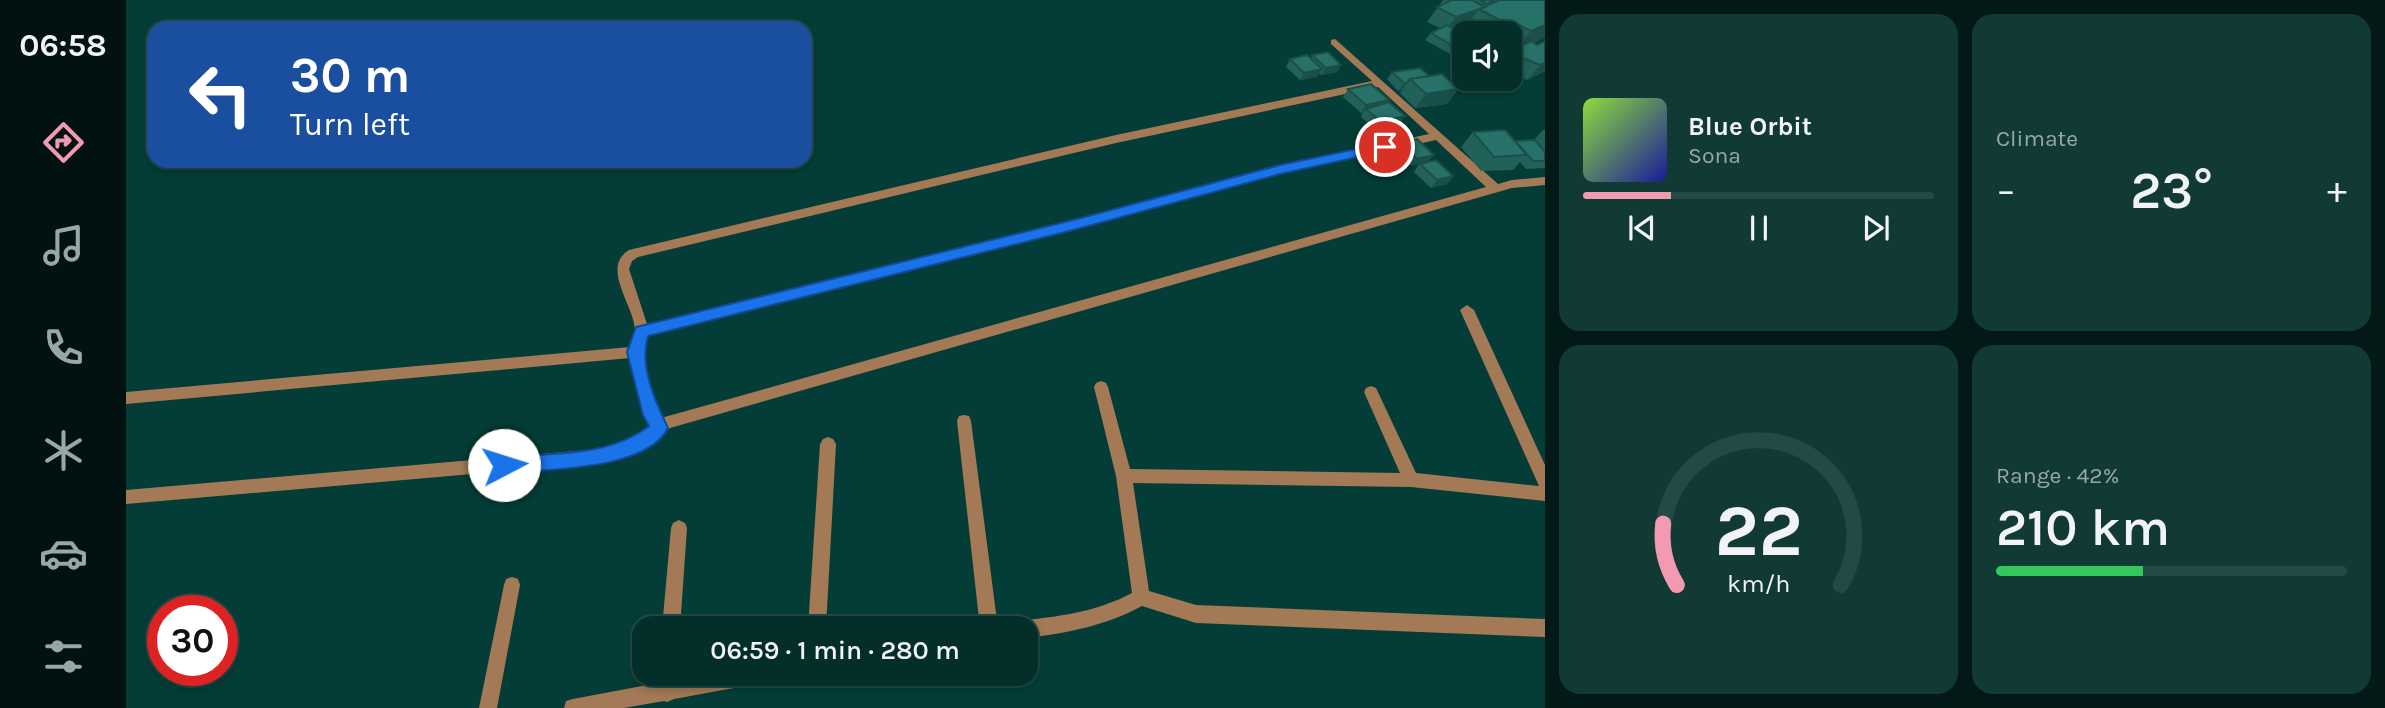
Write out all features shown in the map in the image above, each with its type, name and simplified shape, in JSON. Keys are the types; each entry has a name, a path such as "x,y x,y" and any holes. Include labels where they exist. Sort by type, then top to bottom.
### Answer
{"street":[{"path":"1335,41 1497,190"},
{"path":"659,428 651,415 635,352 642,331 624,269 626,258 634,253 1116,139 1380,83"},
{"path":"642,331 1077,224 1280,170 1438,136"},
{"path":"126,497 612,455 640,443 666,423 1533,180 1545,181"},
{"path":"1467,310 1545,482"},
{"path":"126,398 635,352"},
{"path":"1101,387 1124,477 1141,597"},
{"path":"1371,392 1411,480"},
{"path":"964,421 988,616"},
{"path":"818,616 828,444"},
{"path":"1124,477 1411,480 1545,494"},
{"path":"672,616 679,528"},
{"path":"488,708 512,585"},
{"path":"1038,628 1089,622 1117,612 1141,597 1196,614 1545,628"},
{"path":"573,708 656,686"}],"building":[{"path":"1448,0 1472,0 1485,7 1456,17 1437,7 1450,1"},
{"path":"1500,0 1545,0 1545,25 1531,31 1522,26 1522,21 1501,21 1479,9"},
{"path":"1447,25 1452,28 1452,45 1431,33"},
{"path":"1531,41 1537,45 1545,41 1545,63 1540,65 1522,58 1522,46"},
{"path":"1328,52 1341,65 1326,68 1312,55"},
{"path":"1307,55 1322,69 1304,73 1290,59"},
{"path":"1420,68 1429,76 1410,79 1407,83 1392,72"},
{"path":"1442,74 1452,83 1452,90 1426,94 1410,79"},
{"path":"1371,84 1389,100 1366,105 1348,89"},
{"path":"1389,102 1405,116 1381,122 1366,109"},
{"path":"1505,130 1527,155 1494,157 1473,132"},
{"path":"1417,139 1434,155 1417,159 1400,143"},
{"path":"1535,140 1545,152 1545,161 1533,161 1515,141"},
{"path":"1436,160 1453,176 1437,180 1420,164"}],"route":[{"path":"504,465 612,455 640,443 659,428 651,415 635,352 642,331 1077,224 1280,170 1385,147"}]}
